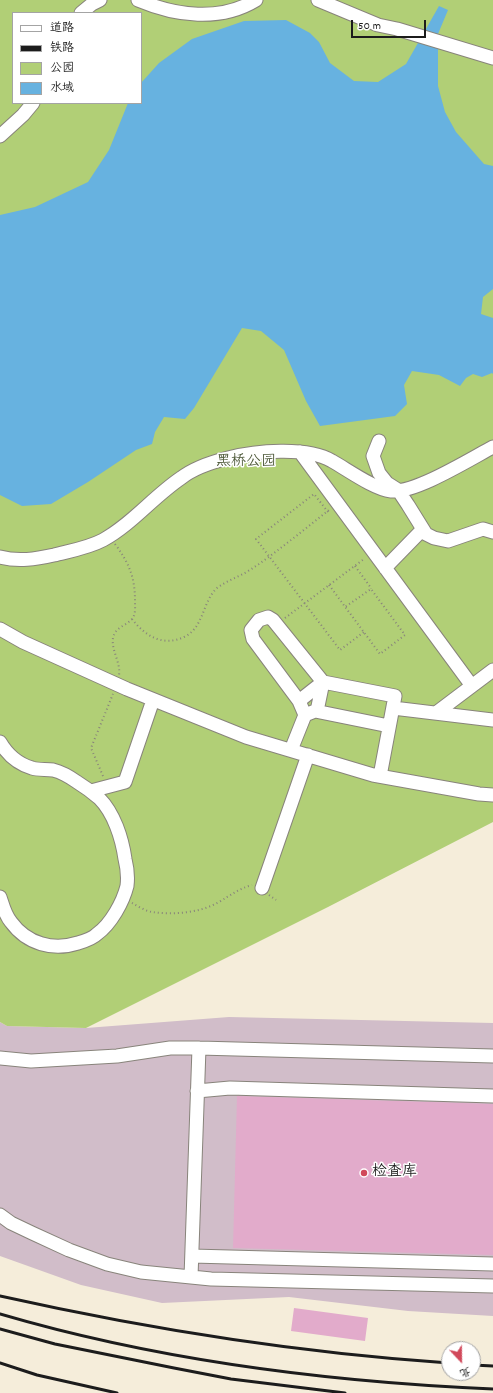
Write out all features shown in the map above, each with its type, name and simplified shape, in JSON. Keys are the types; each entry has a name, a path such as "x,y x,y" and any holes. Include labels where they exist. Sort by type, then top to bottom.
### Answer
{"street":[{"path":"82,12 100,0"},
{"path":"138,0 178,13 208,14 225,13 256,0"},
{"path":"318,0 378,25 493,58"},
{"path":"0,136 18,120 32,104"},
{"path":"379,442 373,456 379,473 387,483 398,490 426,534 434,538 448,541 483,529 493,532"},
{"path":"0,557 15,560 38,559 81,548 101,541 122,528 182,477 204,466 229,458 250,454 283,451 308,453 330,460 379,488 392,491 421,485 493,447"},
{"path":"300,452 472,686"},
{"path":"385,568 423,529"},
{"path":"380,776 395,696 323,682 277,624 268,617 259,620 251,630 253,639 299,701 310,713 389,726"},
{"path":"0,629 23,642 117,685 246,737 380,776 479,794 493,795"},
{"path":"436,713 493,670"},
{"path":"299,701 323,682"},
{"path":"291,750 310,713 323,682"},
{"path":"91,791 125,782 153,700"},
{"path":"393,708 493,720"},
{"path":"0,742 14,759 32,768 53,770 70,778 91,791 100,799 112,815 122,845 125,858 127,885 122,899 110,920 98,934 79,943 66,946 53,947 43,945 20,932 10,922 0,897"},
{"path":"262,888 308,755"},
{"path":"0,1058 31,1061 117,1056 170,1048 493,1056"},
{"path":"191,1277 199,1048"},
{"path":"197,1091 230,1088 493,1096"},
{"path":"0,1215 11,1223 32,1234 69,1250 107,1264 141,1272 211,1279 493,1286"},
{"path":"192,1256 493,1264"}],"path":[{"path":"328,512 314,494 256,539 340,650 364,632"},
{"path":"132,619 140,629 151,637 161,641 173,641 185,637 193,631 216,589 270,556 338,504"},
{"path":"108,787 90,748 117,685 120,672 114,649 113,638 117,630 132,619 136,612 135,584 130,569 109,537"},
{"path":"277,624 374,552"},
{"path":"329,585 380,654 406,635 370,589 371,588 355,566"},
{"path":"346,607 370,589"},
{"path":"122,899 150,912 167,913 189,911 206,908 219,902 241,888 253,885 262,888 276,900"}],"shaded area":[{"path":"229,1017 493,1023 493,1316 408,1311 289,1297 162,1303 81,1285 0,1256 0,1022 7,1026 86,1028"}],"green space":[{"name":"黑桥公园","path":"0,0 493,0 493,822 328,907 86,1028 7,1026 0,1022"}],"water":[{"path":"439,6 448,10 438,34 438,86 445,112 456,132 484,164 493,166 493,289 483,297 481,314 493,318 493,374 492,373 482,377 473,374 466,378 460,386 439,375 412,371 404,385 407,404 395,416 320,426 306,401 284,350 261,331 242,328 194,408 185,419 164,417 155,432 152,444 136,450 88,482 51,504 22,506 0,495 0,215 35,207 88,182 109,150 128,104 142,104 142,82 159,63 192,39 244,21 286,20 310,33 319,42 330,63 354,81 378,82 406,64"}],"building":[{"name":"检查库","path":"237,1096 493,1104 493,1255 233,1248"},
{"path":"294,1308 368,1318 365,1341 291,1331"}],"railway":[{"path":"0,1296 111,1319 223,1338 336,1353 441,1362"},
{"path":"0,1314 121,1345 183,1357 306,1375 431,1386 493,1389"},
{"path":"0,1329 55,1344 231,1379 345,1393"},
{"path":"0,1363 37,1375 117,1393"},
{"path":"481,1365 493,1366"}],"place":[{"name":"检查库","path":"364,1173"}]}
